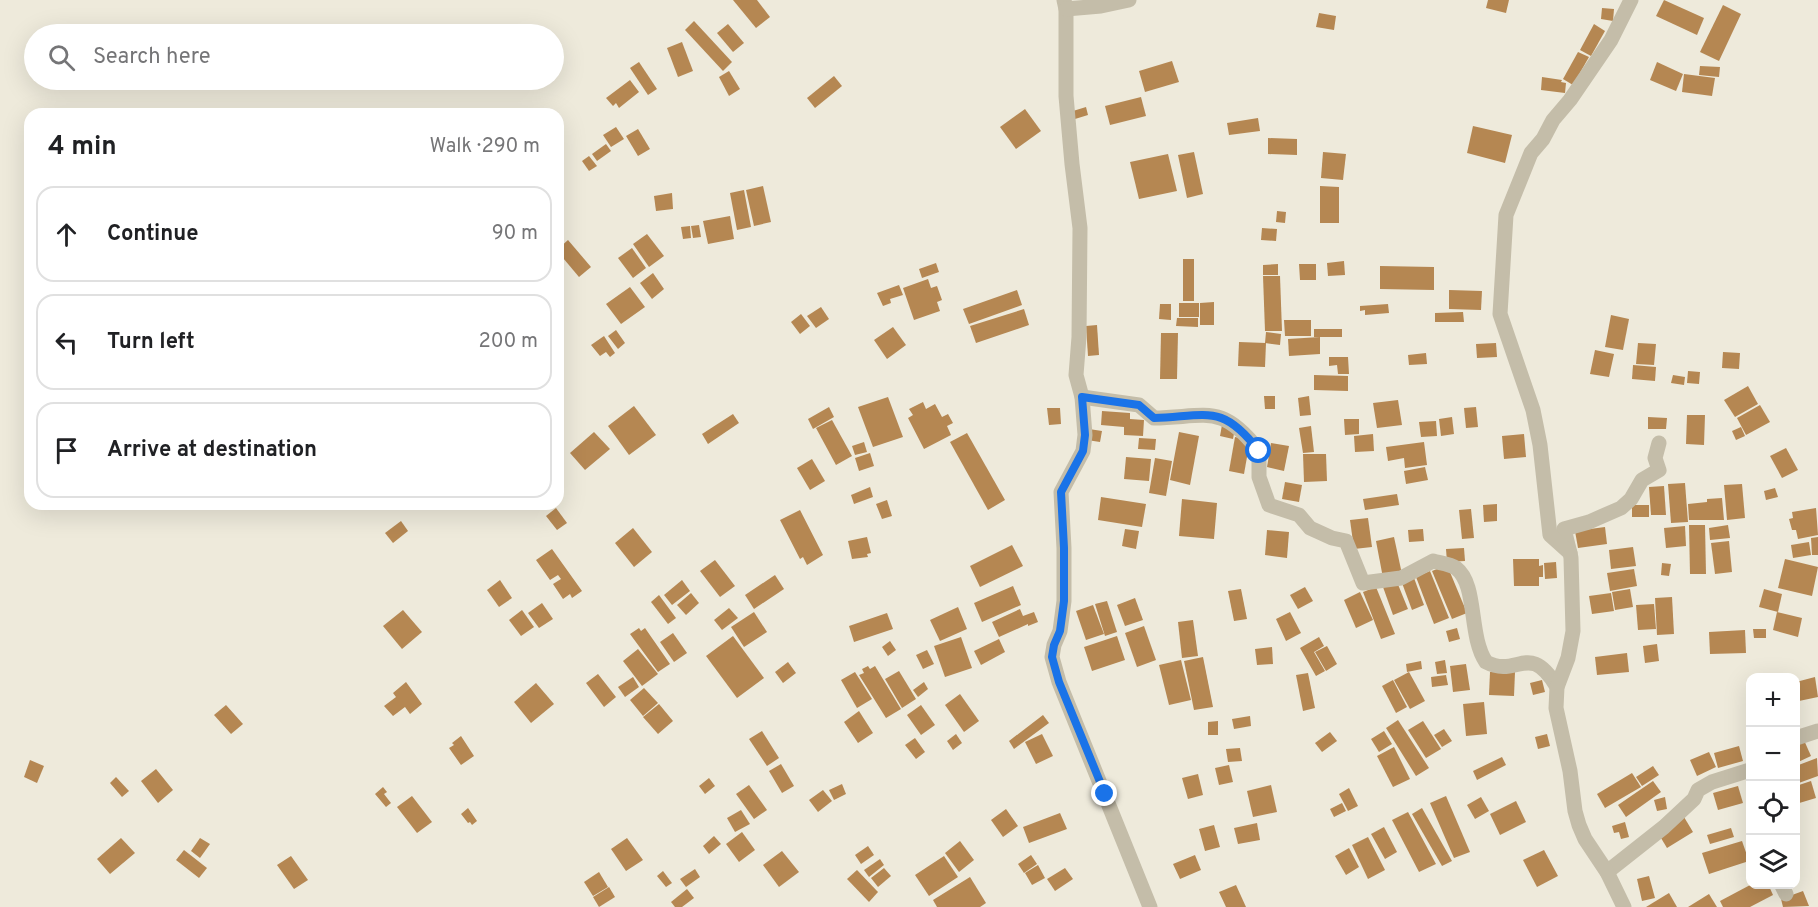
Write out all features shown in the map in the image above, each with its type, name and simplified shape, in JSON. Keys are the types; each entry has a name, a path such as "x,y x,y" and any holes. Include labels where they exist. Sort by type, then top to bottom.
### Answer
{"street":[{"path":"1129,0 1101,6 1065,5 1066,96 1080,228 1079,337 1076,375 1082,397 1085,435 1083,451 1061,492 1064,601 1060,631 1052,657 1059,682 1150,907"},
{"path":"1569,554 1550,535 1540,445 1533,410 1500,314 1506,215 1531,153 1611,40 1631,0"},
{"path":"1082,397 1139,405 1154,418 1203,414 1229,420 1241,429 1259,451 1258,477 1269,505 1299,515 1310,528 1332,538 1346,541 1363,583 1401,578 1433,561 1454,567 1467,582 1476,641 1486,662 1500,666 1530,663 1541,665 1557,687"},
{"path":"1624,907 1608,872 1585,839 1577,818 1570,771 1556,708 1557,687 1568,658 1573,631 1569,554 1564,529 1589,522 1621,508 1631,499 1642,480 1659,470 1654,458 1659,443"},
{"path":"1800,737 1818,731"},
{"path":"1608,872 1665,827 1694,799 1698,790 1712,782 1746,771"}],"building":[{"path":"733,0 757,0 770,17 756,28"},
{"path":"1488,0 1509,0 1506,13 1486,8"},
{"path":"1664,0 1704,18 1697,35 1656,16"},
{"path":"1723,5 1741,14 1719,61 1700,52"},
{"path":"1602,8 1614,9 1613,21 1601,19"},
{"path":"1319,13 1336,16 1334,30 1316,27"},
{"path":"694,21 732,62 723,71 685,30"},
{"path":"728,24 744,43 733,52 717,33"},
{"path":"1594,24 1605,31 1591,56 1580,50"},
{"path":"682,42 693,71 678,77 667,48"},
{"path":"1578,52 1589,57 1573,85 1563,79"},
{"path":"1172,61 1179,82 1145,92 1139,71"},
{"path":"639,62 657,89 648,95 630,68"},
{"path":"1657,62 1683,74 1676,91 1650,80"},
{"path":"1700,66 1720,67 1719,77 1699,75"},
{"path":"729,71 740,89 729,96 719,77"},
{"path":"1684,74 1715,78 1712,96 1682,92"},
{"path":"834,76 842,86 815,108 807,98"},
{"path":"1542,77 1562,80 1561,82 1566,83 1565,93 1541,90"},
{"path":"630,80 639,92 619,108 616,103 613,106 606,98"},
{"path":"1141,97 1146,116 1110,125 1105,106"},
{"path":"1086,107 1088,115 1075,119 1073,111"},
{"path":"1025,109 1041,131 1016,149 1000,127"},
{"path":"1258,118 1260,131 1229,135 1227,123"},
{"path":"1473,126 1512,135 1505,163 1467,153"},
{"path":"616,127 624,139 611,147 603,135"},
{"path":"638,129 650,149 638,156 626,136"},
{"path":"1268,138 1297,139 1297,155 1268,154"},
{"path":"606,144 611,151 597,161 592,154"},
{"path":"1194,152 1203,194 1187,198 1178,155"},
{"path":"1323,152 1346,154 1343,180 1321,178"},
{"path":"1168,154 1177,191 1139,199 1130,162"},
{"path":"589,156 597,166 589,171 582,161"},
{"path":"763,186 771,222 754,226 746,190"},
{"path":"1320,186 1339,187 1339,223 1320,223"},
{"path":"744,190 751,227 737,230 730,193"},
{"path":"672,193 673,209 656,211 654,196"},
{"path":"1277,211 1286,212 1285,223 1276,222"},
{"path":"730,216 734,239 708,244 703,221"},
{"path":"699,225 701,237 693,238 691,226"},
{"path":"690,226 691,238 683,239 681,227"},
{"path":"1262,228 1277,229 1276,241 1261,240"},
{"path":"647,234 664,256 649,267 633,244"},
{"path":"568,240 591,267 579,277 564,259 564,244"},
{"path":"632,248 646,268 633,278 618,258"},
{"path":"1183,259 1194,259 1194,301 1183,301"},
{"path":"1344,261 1345,275 1328,276 1327,263"},
{"path":"936,263 939,272 922,278 919,269"},
{"path":"1278,264 1278,275 1263,275 1263,265"},
{"path":"1299,264 1316,264 1316,280 1300,280"},
{"path":"1380,266 1434,267 1434,290 1380,289"},
{"path":"653,273 664,289 652,299 640,283"},
{"path":"1263,276 1280,276 1282,331 1265,331"},
{"path":"928,279 931,288 937,286 942,300 937,302 940,311 914,320 903,288"},
{"path":"899,285 903,295 890,299 891,303 883,306 877,293"},
{"path":"630,287 645,307 621,324 606,304"},
{"path":"1017,290 1022,305 969,324 963,309"},
{"path":"1449,290 1482,291 1481,310 1449,309"},
{"path":"1214,302 1214,325 1200,325 1200,303"},
{"path":"1179,303 1199,303 1199,317 1179,317"},
{"path":"1160,304 1171,304 1171,320 1159,319"},
{"path":"1388,304 1389,313 1365,315 1365,310 1360,311 1360,306"},
{"path":"821,307 829,319 816,328 807,316"},
{"path":"1024,309 1029,325 976,343 970,326"},
{"path":"1463,312 1464,322 1435,322 1435,313"},
{"path":"801,314 810,326 800,334 791,322"},
{"path":"1611,315 1629,319 1623,350 1605,347"},
{"path":"1177,318 1198,318 1198,327 1176,326"},
{"path":"1284,320 1311,320 1311,336 1285,336"},
{"path":"1097,325 1099,355 1088,356 1086,326"},
{"path":"893,327 906,345 887,359 874,340"},
{"path":"1314,329 1342,329 1342,337 1314,337"},
{"path":"616,330 625,343 618,349 608,336"},
{"path":"1266,332 1281,334 1280,345 1265,343"},
{"path":"1161,333 1178,333 1177,379 1160,379"},
{"path":"604,336 615,353 610,357 606,352 600,356 591,345"},
{"path":"1320,337 1320,354 1289,356 1288,339"},
{"path":"1239,342 1266,343 1265,367 1238,366"},
{"path":"1496,343 1497,357 1477,358 1476,344"},
{"path":"1638,343 1656,344 1654,365 1636,364"},
{"path":"1595,350 1614,354 1609,377 1590,374"},
{"path":"1723,352 1740,353 1739,369 1722,368"},
{"path":"1426,353 1427,364 1409,365 1408,355"},
{"path":"1329,357 1348,357 1349,374 1338,374 1337,365 1329,366"},
{"path":"1633,365 1656,367 1655,381 1632,379"},
{"path":"1688,371 1700,372 1699,384 1687,383"},
{"path":"1314,375 1348,376 1348,391 1314,390"},
{"path":"1673,375 1685,377 1684,385 1671,383"},
{"path":"1748,386 1758,404 1735,417 1724,400"},
{"path":"1264,396 1275,396 1275,409 1265,409"},
{"path":"1309,396 1311,415 1300,416 1298,398"},
{"path":"888,397 903,437 873,447 858,407"},
{"path":"1398,400 1402,425 1377,428 1373,403"},
{"path":"923,402 926,409 935,404 942,417 948,414 953,423 947,426 951,435 924,449 908,418 913,415 909,409"},
{"path":"1760,405 1770,422 1746,435 1737,418"},
{"path":"634,406 656,435 629,455 608,426"},
{"path":"829,407 834,417 813,429 808,419"},
{"path":"1476,407 1478,427 1466,428 1464,408"},
{"path":"1047,408 1060,408 1061,424 1049,425"},
{"path":"1102,411 1130,413 1130,419 1144,420 1143,436 1124,435 1124,427 1101,425"},
{"path":"733,414 739,423 708,444 702,434"},
{"path":"1687,415 1705,415 1704,445 1686,444"},
{"path":"1452,417 1454,434 1441,436 1439,419"},
{"path":"1648,417 1667,418 1666,429 1648,429"},
{"path":"1344,419 1359,419 1359,434 1345,435"},
{"path":"832,420 852,456 836,465 816,428"},
{"path":"1436,421 1437,436 1421,437 1419,422"},
{"path":"1222,425 1235,428 1233,439 1220,436"},
{"path":"1311,426 1314,452 1303,453 1299,428"},
{"path":"1741,427 1745,436 1736,440 1732,431"},
{"path":"1089,429 1102,431 1100,442 1087,440"},
{"path":"594,432 610,449 585,470 570,453"},
{"path":"1179,432 1199,436 1190,485 1170,480"},
{"path":"967,433 1005,500 988,510 950,442"},
{"path":"1373,434 1374,451 1355,452 1354,436"},
{"path":"1524,434 1526,457 1504,459 1502,436"},
{"path":"1235,437 1250,440 1244,474 1229,471"},
{"path":"1139,438 1156,439 1155,450 1138,449"},
{"path":"864,442 867,452 855,455 852,446"},
{"path":"1424,442 1427,465 1405,468 1404,458 1388,461 1386,447"},
{"path":"1271,443 1289,446 1284,471 1267,467"},
{"path":"1786,448 1798,470 1782,478 1770,456"},
{"path":"870,453 874,466 859,471 855,458"},
{"path":"1303,454 1326,454 1327,481 1304,482"},
{"path":"1126,457 1151,459 1149,481 1124,479"},
{"path":"1155,458 1172,461 1166,496 1149,493"},
{"path":"812,459 825,481 810,490 797,468"},
{"path":"1425,467 1428,480 1406,484 1404,471"},
{"path":"1285,482 1302,485 1299,502 1282,499"},
{"path":"1685,483 1688,522 1671,523 1668,484"},
{"path":"1742,484 1745,518 1727,520 1724,485"},
{"path":"1664,486 1666,515 1651,515 1649,487"},
{"path":"870,487 873,497 854,504 851,495"},
{"path":"1775,488 1778,497 1766,500 1764,491"},
{"path":"1397,494 1399,505 1365,510 1363,499"},
{"path":"1101,497 1146,504 1142,527 1098,520"},
{"path":"1722,498 1724,520 1689,520 1688,504"},
{"path":"1182,499 1217,503 1214,539 1179,536"},
{"path":"887,500 892,516 882,519 876,504"},
{"path":"1497,504 1497,521 1484,522 1483,505"},
{"path":"1632,505 1649,505 1649,517 1632,517"},
{"path":"1816,508 1818,535 1798,539 1796,530 1792,530 1789,519 1793,518 1792,512"},
{"path":"1471,509 1474,538 1462,539 1459,510"},
{"path":"554,510 557,510 567,523 557,530 546,516"},
{"path":"800,510 823,555 807,565 803,557 800,559 780,520"},
{"path":"1368,518 1372,547 1354,549 1350,520"},
{"path":"401,521 408,531 393,543 385,533"},
{"path":"1689,525 1705,525 1706,574 1690,574"},
{"path":"1728,525 1730,538 1710,540 1709,528"},
{"path":"1685,526 1686,546 1666,548 1664,528"},
{"path":"1605,527 1607,544 1578,548 1575,531"},
{"path":"633,528 652,552 634,567 615,543"},
{"path":"1125,529 1139,531 1136,549 1122,546"},
{"path":"1423,529 1424,541 1409,542 1408,530"},
{"path":"1267,530 1289,532 1287,558 1265,555"},
{"path":"867,537 871,553 867,554 868,557 852,559 848,541"},
{"path":"1394,537 1402,574 1383,578 1376,541"},
{"path":"1818,537 1818,555 1812,555 1811,538"},
{"path":"1729,541 1732,572 1715,574 1711,543"},
{"path":"1809,542 1811,555 1793,558 1791,545"},
{"path":"1012,545 1023,566 980,587 970,566"},
{"path":"1633,547 1636,566 1611,569 1609,550"},
{"path":"1464,548 1465,561 1447,562 1446,549"},
{"path":"552,549 582,591 572,598 570,594 563,599 553,584 561,579 558,575 550,580 536,560"},
{"path":"1513,559 1539,559 1539,566 1543,565 1543,577 1539,577 1539,586 1514,586"},
{"path":"1785,559 1818,567 1812,596 1778,588"},
{"path":"715,560 735,586 720,597 700,571"},
{"path":"1556,562 1557,578 1545,579 1544,563"},
{"path":"1662,563 1671,564 1669,576 1661,575"},
{"path":"1447,565 1467,613 1452,619 1432,571"},
{"path":"1634,569 1637,586 1610,591 1607,573"},
{"path":"1430,571 1449,618 1434,624 1416,577"},
{"path":"775,575 784,589 754,609 745,595"},
{"path":"1414,578 1424,605 1412,610 1402,583"},
{"path":"500,580 512,598 499,607 487,590"},
{"path":"682,580 690,591 672,605 664,595"},
{"path":"1397,582 1408,609 1393,615 1383,587"},
{"path":"1013,586 1021,605 982,622 974,603"},
{"path":"1305,587 1313,601 1298,609 1290,595"},
{"path":"1376,587 1395,634 1381,639 1363,592"},
{"path":"1241,589 1247,619 1234,621 1228,591"},
{"path":"1630,589 1633,607 1615,610 1612,592"},
{"path":"1764,589 1782,594 1778,612 1759,607"},
{"path":"1360,592 1373,620 1356,628 1344,600"},
{"path":"691,593 699,603 686,615 677,605"},
{"path":"1611,593 1614,611 1592,614 1589,596"},
{"path":"659,595 676,618 668,624 651,602"},
{"path":"1672,597 1674,634 1657,635 1655,598"},
{"path":"1135,598 1143,620 1125,626 1117,605"},
{"path":"1107,601 1117,632 1105,636 1095,604"},
{"path":"542,603 553,619 539,628 528,613"},
{"path":"1654,604 1656,629 1638,630 1636,605"},
{"path":"1093,605 1104,634 1086,640 1076,611"},
{"path":"958,607 967,629 940,641 930,620"},
{"path":"729,608 738,618 722,630 714,620"},
{"path":"1020,609 1023,616 1034,612 1038,622 999,637 992,622"},
{"path":"403,610 422,632 402,649 383,626"},
{"path":"522,610 534,627 521,636 509,620"},
{"path":"754,612 767,632 744,647 731,627"},
{"path":"1290,612 1301,633 1286,641 1276,619"},
{"path":"1777,612 1802,618 1798,637 1773,630"},
{"path":"887,613 893,629 854,642 849,626"},
{"path":"1193,620 1198,656 1182,658 1178,622"},
{"path":"1144,626 1156,660 1137,667 1125,633"},
{"path":"639,628 641,631 645,628 670,664 658,672 630,634"},
{"path":"1457,628 1460,639 1449,642 1446,631"},
{"path":"1753,629 1766,629 1766,638 1754,638"},
{"path":"1745,630 1746,653 1710,654 1709,632"},
{"path":"673,633 687,653 674,662 660,642"},
{"path":"733,636 764,678 737,698 706,656"},
{"path":"1117,636 1125,660 1092,671 1084,647"},
{"path":"961,637 972,668 945,677 934,646"},
{"path":"1319,637 1324,646 1314,652 1325,671 1316,676 1300,648"},
{"path":"999,639 1005,652 981,665 974,651"},
{"path":"890,641 896,650 888,656 882,647"},
{"path":"1657,644 1659,661 1645,663 1643,646"},
{"path":"1327,646 1337,664 1326,671 1315,652"},
{"path":"1272,647 1273,664 1257,665 1255,649"},
{"path":"638,649 658,674 642,686 623,661"},
{"path":"927,650 934,664 923,669 916,655"},
{"path":"1627,653 1629,672 1597,675 1595,657"},
{"path":"1203,657 1213,707 1194,710 1184,661"},
{"path":"1181,660 1191,700 1169,705 1159,665"},
{"path":"1445,660 1447,673 1437,674 1435,662"},
{"path":"1421,661 1422,669 1407,672 1406,664"},
{"path":"788,662 796,673 783,683 775,672"},
{"path":"1466,664 1470,690 1453,692 1450,666"},
{"path":"868,666 870,669 875,666 901,709 886,718 859,675 864,673 862,669"},
{"path":"899,671 916,699 902,708 885,679"},
{"path":"855,672 872,699 857,708 841,680"},
{"path":"1409,672 1425,701 1410,709 1394,680"},
{"path":"1490,672 1515,672 1514,696 1489,695"},
{"path":"1308,673 1315,708 1303,711 1296,675"},
{"path":"598,674 616,697 604,707 586,683"},
{"path":"1446,675 1448,685 1432,687 1431,677"},
{"path":"633,677 639,687 625,697 618,687"},
{"path":"1815,677 1818,697 1800,701 1800,681"},
{"path":"1393,680 1407,707 1396,713 1382,686"},
{"path":"1542,680 1545,692 1533,695 1530,683"},
{"path":"406,682 422,704 410,714 405,707 393,716 384,706 396,697 393,693"},
{"path":"924,682 928,689 918,697 913,690"},
{"path":"536,683 554,704 531,723 514,702"},
{"path":"644,688 658,703 643,716 630,700"},
{"path":"960,694 979,721 964,732 945,705"},
{"path":"1484,702 1487,734 1466,736 1463,704"},
{"path":"659,704 673,721 658,734 643,717"},
{"path":"226,705 243,724 231,734 214,715"},
{"path":"921,705 935,725 921,735 907,715"},
{"path":"859,711 873,733 858,743 844,722"},
{"path":"1043,715 1049,723 1014,749 1009,741"},
{"path":"1250,716 1251,726 1234,729 1232,719"},
{"path":"1398,720 1429,768 1416,776 1386,728"},
{"path":"1218,721 1218,735 1208,735 1208,722"},
{"path":"1423,721 1441,749 1426,758 1408,730"},
{"path":"1444,729 1452,741 1442,747 1434,735"},
{"path":"762,731 779,758 767,766 749,739"},
{"path":"1384,731 1392,744 1379,752 1371,739"},
{"path":"1330,732 1337,741 1322,752 1315,743"},
{"path":"956,734 962,743 953,750 947,741"},
{"path":"1042,734 1053,756 1036,764 1025,742"},
{"path":"1547,734 1550,746 1538,749 1535,737"},
{"path":"461,736 474,756 461,765 449,748"},
{"path":"915,738 925,752 916,759 905,745"},
{"path":"1803,738 1811,756 1800,761 1800,739"},
{"path":"1739,746 1743,761 1718,768 1714,753"},
{"path":"1394,747 1410,779 1393,787 1377,756"},
{"path":"1240,748 1242,761 1228,762 1226,749"},
{"path":"1709,752 1716,767 1697,776 1690,760"},
{"path":"1502,757 1506,765 1477,780 1473,771"},
{"path":"1817,758 1818,776 1800,783 1800,764"},
{"path":"30,760 44,766 37,783 24,777"},
{"path":"781,764 794,786 782,793 769,771"},
{"path":"1229,765 1233,782 1219,785 1215,768"},
{"path":"1653,766 1659,775 1642,786 1636,777"},
{"path":"156,769 173,790 158,803 141,781"},
{"path":"1632,773 1641,787 1605,808 1597,794"},
{"path":"1198,774 1203,795 1188,799 1182,778"},
{"path":"116,777 129,791 122,797 110,783"},
{"path":"709,778 715,786 705,794 699,786"},
{"path":"1653,781 1661,792 1626,817 1618,805"},
{"path":"1811,781 1816,798 1800,803 1800,785"},
{"path":"842,784 846,794 834,800 829,790"},
{"path":"749,785 767,810 754,819 736,794"},
{"path":"1271,785 1277,812 1253,817 1247,791"},
{"path":"1738,786 1743,803 1718,810 1713,793"},
{"path":"383,787 387,792 384,794 391,803 386,807 375,794"},
{"path":"1349,788 1358,806 1348,811 1339,794"},
{"path":"823,790 832,801 818,812 809,800"},
{"path":"412,796 432,822 417,833 397,807"},
{"path":"1446,796 1470,852 1454,858 1430,803"},
{"path":"1481,797 1489,811 1475,819 1467,805"},
{"path":"1665,797 1667,809 1657,811 1654,800"},
{"path":"1516,801 1526,822 1500,835 1490,814"},
{"path":"1342,803 1346,811 1334,817 1330,809"},
{"path":"468,808 477,821 472,825 461,814"},
{"path":"1422,808 1452,861 1442,866 1412,814"},
{"path":"1006,809 1018,826 1003,837 991,820"},
{"path":"741,810 750,824 735,832 727,818"},
{"path":"1408,812 1436,864 1419,872 1392,820"},
{"path":"1060,813 1067,829 1029,843 1023,827"},
{"path":"1684,817 1693,832 1667,848 1658,833"},
{"path":"1625,822 1629,837 1621,839 1619,832 1614,833 1612,826"},
{"path":"1257,823 1260,840 1238,844 1234,828"},
{"path":"1214,825 1220,847 1205,851 1199,829"},
{"path":"1384,827 1397,852 1385,859 1371,834"},
{"path":"1731,828 1734,837 1710,844 1707,835"},
{"path":"742,832 755,850 739,862 726,844"},
{"path":"714,836 721,844 709,854 703,846"},
{"path":"1368,837 1385,870 1368,879 1352,845"},
{"path":"121,838 135,853 110,874 97,859"},
{"path":"200,838 210,844 200,858 191,851"},
{"path":"627,838 643,860 626,871 611,849"},
{"path":"960,841 974,860 959,872 945,853"},
{"path":"1742,841 1746,862 1709,874 1702,853"},
{"path":"868,846 874,855 861,864 855,855"},
{"path":"1349,848 1359,867 1346,875 1335,856"},
{"path":"184,850 207,868 199,878 176,860"},
{"path":"1544,850 1558,876 1537,887 1523,860"},
{"path":"782,851 799,872 779,887 763,865"},
{"path":"1031,855 1037,864 1024,873 1018,864"},
{"path":"1195,855 1201,870 1180,879 1173,864"},
{"path":"291,856 308,880 294,889 277,865"},
{"path":"944,856 958,877 929,896 915,875"},
{"path":"880,859 884,865 869,877 864,870"},
{"path":"1038,865 1045,878 1032,885 1025,873"},
{"path":"884,868 891,876 878,887 871,878"},
{"path":"1065,868 1073,879 1055,891 1047,879"},
{"path":"695,869 700,877 686,887 680,879"},
{"path":"857,870 878,892 869,902 847,879"},
{"path":"663,871 672,883 666,887 657,876"},
{"path":"599,872 608,887 593,896 584,882"},
{"path":"1649,876 1655,898 1642,901 1637,879"},
{"path":"970,877 986,903 980,907 937,907 933,900"},
{"path":"1236,885 1246,907 1226,907 1219,892"},
{"path":"609,887 615,897 599,907 593,897"},
{"path":"1746,887 1746,889 1770,889 1773,895 1750,907 1723,907 1720,901"},
{"path":"687,889 694,898 682,907 675,907 671,902"},
{"path":"1803,891 1809,906 1783,907 1781,899"},
{"path":"1669,893 1677,907 1646,907"},
{"path":"1709,894 1717,907 1688,907"}],"route":[{"path":"1105,794 1059,682 1052,657 1060,631 1064,601 1061,492 1083,451 1085,435 1082,397 1139,405 1154,418 1203,414 1216,416 1229,420 1241,429 1259,451"}]}
